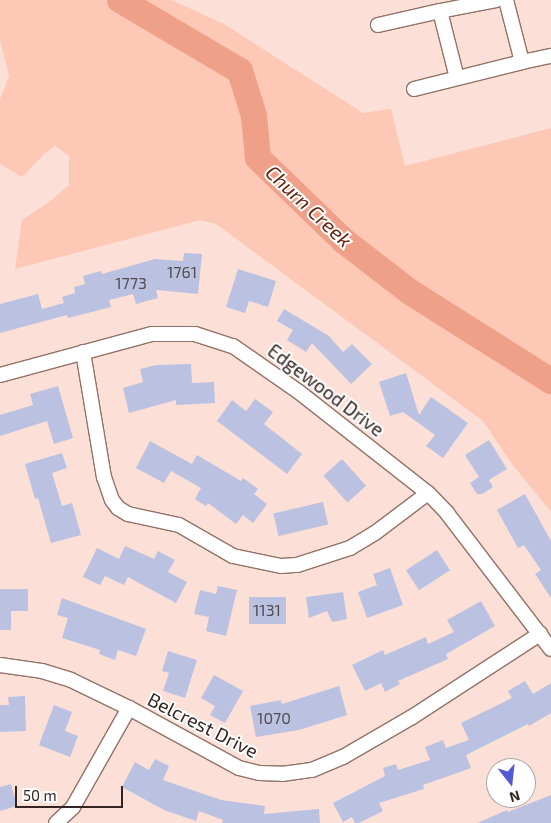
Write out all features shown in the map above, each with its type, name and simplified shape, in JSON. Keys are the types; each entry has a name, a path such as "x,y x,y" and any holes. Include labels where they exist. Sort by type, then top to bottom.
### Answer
{"street":[{"path":"378,25 496,0"},
{"path":"506,0 522,62"},
{"path":"440,11 457,78"},
{"path":"414,89 551,56"},
{"name":"Edgewood Drive","path":"0,375 142,336 168,332 195,334 227,343 240,349 299,392 428,493 447,513 551,648"},
{"path":"83,352 104,477 112,500 118,508 128,514 178,525 233,556 281,566 297,565 350,548 375,533 428,493"},
{"name":"Belcrest Drive","path":"0,665 56,674 129,708 239,768 269,775 304,772 327,765 372,741 540,634"},
{"path":"56,823 73,807 129,708"}],"shaded area":[{"path":"0,0 171,0 224,24 363,113 391,109 405,166 551,128 551,512 512,464 483,421 216,224 200,220 15,269 22,220 48,203 69,185 69,156 55,146 44,154 22,177 0,164 0,99 9,76 0,40"}],"building":[{"path":"184,253 202,254 198,294 156,290 158,298 136,304 133,294 109,300 111,307 68,318 67,315 0,333 0,304 38,294 42,309 64,303 62,297 75,293 74,287 85,284 83,276 101,271 102,274 155,259 183,261"},
{"path":"238,269 276,281 268,307 249,301 245,313 226,307"},
{"path":"284,309 329,336 343,352 352,344 372,364 351,384 312,343 306,352 287,340 293,330 277,321"},
{"path":"191,364 192,383 214,382 215,403 176,405 176,400 129,413 123,388 143,382 140,369 156,365"},
{"path":"406,373 419,415 431,397 468,423 443,458 426,446 435,435 403,412 390,416 379,382"},
{"path":"58,386 73,438 54,444 47,421 0,436 0,415 33,405 30,394"},
{"path":"255,399 273,412 264,424 302,454 287,474 217,421 232,400 246,411"},
{"path":"489,440 507,469 489,480 493,487 482,494 477,494 470,483 479,477 465,455"},
{"path":"150,441 192,464 197,455 241,481 243,478 258,489 254,494 267,504 253,523 243,515 236,524 208,503 206,506 195,499 201,488 171,471 164,483 136,468"},
{"path":"62,453 67,468 52,473 62,506 72,503 81,535 51,543 38,498 35,499 25,464"},
{"path":"342,459 366,486 348,502 323,476"},
{"path":"525,494 551,541 551,598 535,574 541,570 524,545 518,548 497,510"},
{"path":"323,502 328,524 278,536 273,513"},
{"path":"125,546 154,559 158,551 175,560 168,572 187,582 176,603 128,577 124,585 105,576 100,585 83,577 97,548 119,559"},
{"path":"437,550 450,570 419,590 406,570"},
{"path":"390,568 403,605 367,618 358,592 377,585 373,574"},
{"path":"218,586 237,590 226,636 206,631 209,617 194,614 200,590 216,594"},
{"path":"0,589 28,589 28,611 11,611 11,630 0,630"},
{"path":"343,592 347,619 332,622 327,611 309,618 306,597"},
{"path":"249,597 286,597 286,624 249,624"},
{"path":"62,598 146,629 136,656 118,650 115,660 99,654 100,650 62,638 68,618 57,615"},
{"path":"481,601 495,626 446,654 448,659 398,681 400,684 385,692 381,683 365,691 352,665 383,650 385,655 426,637 428,644 454,632 447,620"},
{"path":"168,651 197,660 185,698 163,691 169,673 162,671"},
{"path":"214,675 243,691 225,723 210,715 215,706 201,698"},
{"path":"525,681 533,694 551,683 551,713 529,726 528,724 466,755 471,768 423,785 424,789 379,803 383,811 359,823 355,823 352,817 343,822 333,803 385,776 383,768 396,764 398,770 430,760 425,747 443,740 446,748 469,740 461,723 512,698 508,691"},
{"path":"339,686 347,715 299,730 256,737 250,706 281,700 282,704"},
{"path":"25,696 26,731 0,732 0,705 9,705 8,697"},
{"path":"54,705 72,712 65,731 78,736 70,757 39,745"},
{"path":"155,759 169,766 163,780 221,800 265,806 264,814 319,809 320,823 222,823 223,820 199,811 196,821 164,810 122,787 135,762 149,770"},
{"path":"11,784 17,806 0,811 0,787"},
{"path":"551,795 551,823 477,823 507,810 508,812 518,808 536,808 536,801"}],"waterway":[{"name":"Churn Creek","path":"120,0 240,71 254,116 258,158 344,241 410,292 551,381"}]}
